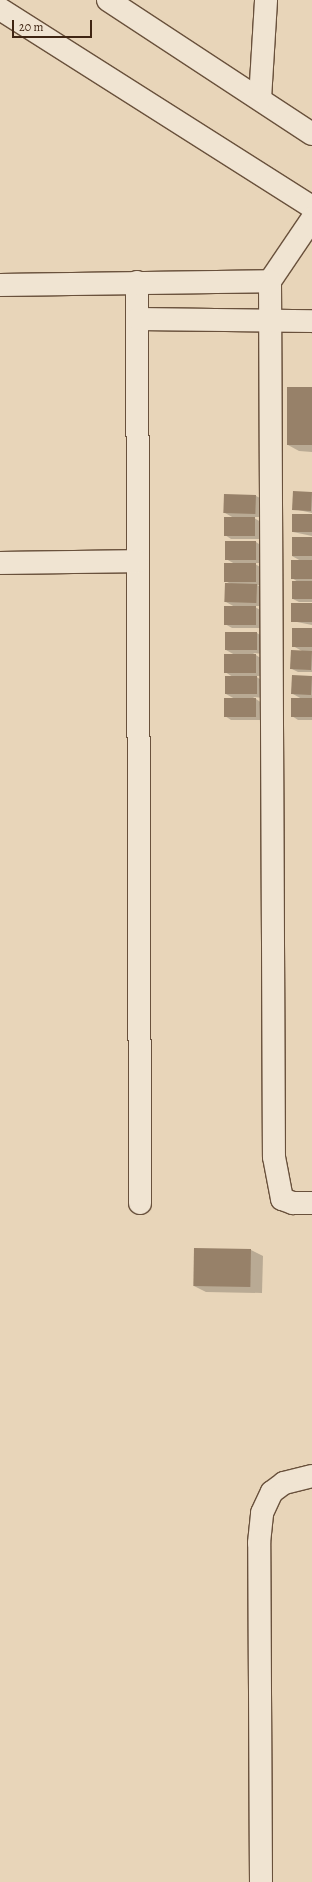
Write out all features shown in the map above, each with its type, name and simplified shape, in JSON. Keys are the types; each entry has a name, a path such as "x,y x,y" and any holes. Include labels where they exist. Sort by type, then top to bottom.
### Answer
{"street":[{"path":"108,0 312,134"},
{"path":"260,99 266,0"},
{"path":"0,9 312,207"},
{"path":"312,219 270,281 272,321 274,1157 282,1199 294,1203 312,1203"},
{"path":"0,284 270,281"},
{"path":"137,282 140,1203"},
{"path":"138,319 312,321"},
{"path":"0,563 138,561"},
{"path":"261,1882 259,1543 262,1513 272,1492 284,1483 312,1476"}],"building":[{"path":"287,387 312,387 312,445 287,445"},
{"path":"293,491 312,492 311,511 292,510"},
{"path":"224,494 256,495 255,514 223,513"},
{"path":"292,514 312,514 312,532 292,532"},
{"path":"224,517 255,517 255,536 224,536"},
{"path":"292,537 312,537 312,556 292,556"},
{"path":"225,541 256,541 256,560 225,560"},
{"path":"291,560 312,560 312,579 291,579"},
{"path":"224,563 256,563 256,582 224,582"},
{"path":"292,581 312,581 312,599 292,599"},
{"path":"225,583 257,584 256,603 224,602"},
{"path":"291,603 312,603 312,622 291,622"},
{"path":"224,606 256,606 256,625 224,625"},
{"path":"292,628 312,628 312,647 292,647"},
{"path":"225,632 257,632 257,650 225,650"},
{"path":"291,650 312,651 311,670 290,669"},
{"path":"224,654 256,654 256,673 224,673"},
{"path":"292,675 312,676 311,695 291,694"},
{"path":"225,676 257,676 257,694 225,694"},
{"path":"224,698 256,698 256,717 224,717"},
{"path":"291,698 312,698 312,717 291,717"},
{"path":"194,1248 251,1249 250,1287 193,1286"}]}
